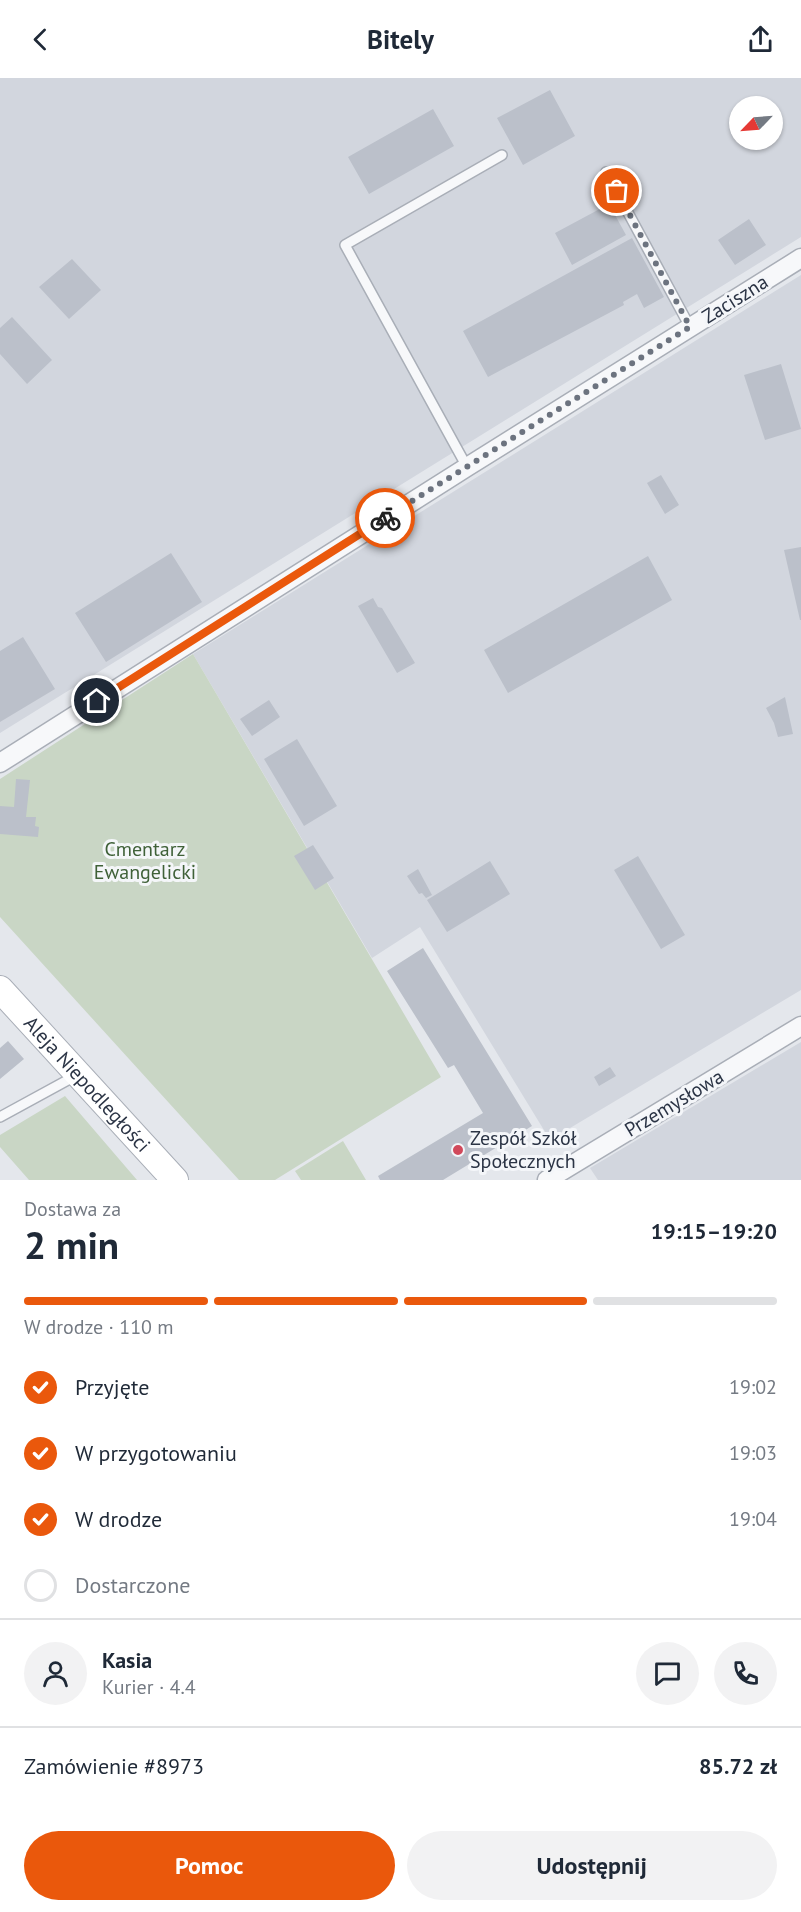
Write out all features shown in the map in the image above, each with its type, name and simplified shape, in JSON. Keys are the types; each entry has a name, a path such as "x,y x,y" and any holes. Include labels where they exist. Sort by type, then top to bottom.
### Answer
{"main road":[{"name":"Aleja Niepodległości","path":"0,989 176,1180"}],"street":[{"name":"Zaciszna","path":"0,763 690,327 800,262"},
{"name":"Przemysłowa","path":"547,1180 801,1026"}],"lane":[{"path":"467,467 345,245 502,156"},
{"path":"606,172 690,327"},
{"path":"0,1117 78,1074"}],"shaded area":[{"path":"0,78 801,78 801,237 0,733"},
{"path":"801,275 801,990 550,1140 420,927 372,958 193,654"},
{"path":"801,1042 801,1180 598,1180 590,1168"}],"green space":[{"name":"Cmentarz Ewangelicki","path":"193,654 441,1077 275,1180 239,1180 0,917 0,779"},
{"path":"65,1096 137,1180 29,1180 0,1147 0,1135"},
{"path":"343,1141 366,1180 301,1180 295,1171"}],"building":[{"path":"550,90 575,136 523,165 497,118"},
{"path":"433,109 454,146 369,194 348,157"},
{"path":"609,204 626,235 572,265 555,233"},
{"path":"749,219 766,245 735,265 718,240"},
{"path":"632,238 664,297 644,308 637,294 623,302 624,305 488,377 463,331"},
{"path":"72,259 101,290 69,319 39,287"},
{"path":"12,317 52,360 27,384 0,354 0,328"},
{"path":"781,364 801,429 765,440 744,375"},
{"path":"661,475 679,505 665,514 647,483"},
{"path":"801,547 801,620 800,620 784,550"},
{"path":"171,553 202,602 106,662 75,613"},
{"path":"648,556 672,600 508,693 484,650"},
{"path":"373,598 378,607 382,608 415,663 397,673 358,606"},
{"path":"23,637 55,689 0,722 0,651"},
{"path":"785,697 793,734 778,737 766,708"},
{"path":"269,700 280,717 252,736 240,719"},
{"path":"297,739 337,806 304,826 264,759"},
{"path":"16,779 30,780 26,817 36,817 35,826 39,827 38,837 0,834 0,806 14,807"},
{"path":"313,845 334,878 315,890 294,856"},
{"path":"638,856 685,935 661,949 614,870"},
{"path":"490,861 510,894 447,932 427,900"},
{"path":"418,869 432,895 426,898 422,893 419,894 407,876"},
{"path":"423,948 532,1126 443,1180 380,1180 378,1176 483,1113 454,1065 448,1068 387,971"},
{"path":"8,1041 24,1059 0,1079 0,1048"},
{"path":"610,1067 616,1076 599,1086 594,1077"}],"way so far":[{"path":"385,518 690,327 617,191"}],"place":[{"name":"Zespół Szkół Społecznych","path":"458,1150"}],"route":[{"path":"97,701 385,518"}]}
